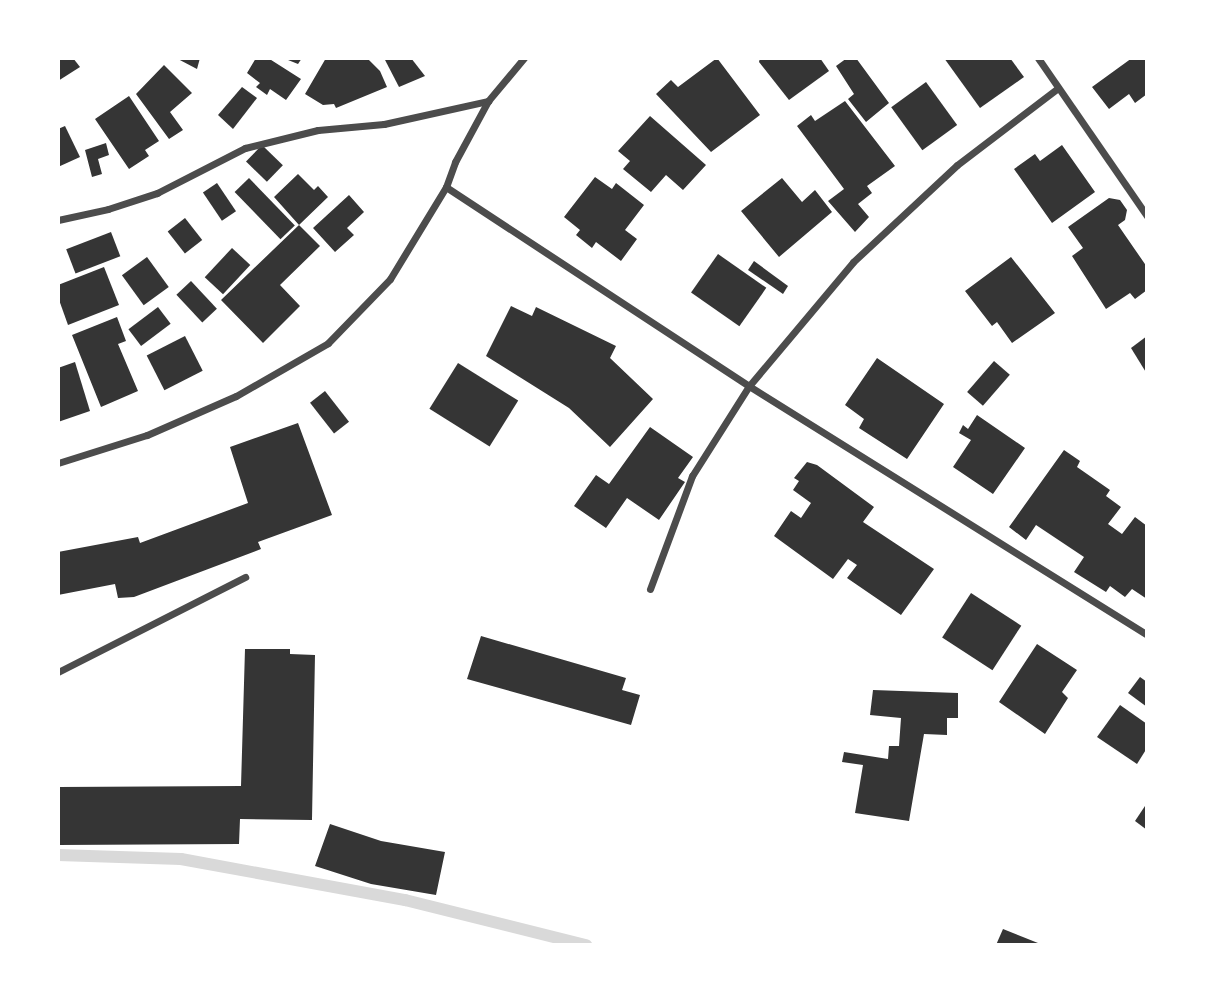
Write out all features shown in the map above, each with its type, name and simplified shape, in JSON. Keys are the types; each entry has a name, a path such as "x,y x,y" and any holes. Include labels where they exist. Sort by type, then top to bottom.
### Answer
{"street":[{"path":"58,463 147,435 236,396 328,343 390,279 446,187 455,162 488,101 524,58"},
{"path":"1038,58 1147,216"},
{"path":"650,589 692,476 750,386 853,262 957,164 1058,88"},
{"path":"58,220 107,209 157,193 245,148 318,130 384,124 488,101"},
{"path":"446,187 750,386 1147,635"},
{"path":"58,672 245,577"}],"building":[{"path":"58,58 73,58 80,67 58,81"},
{"path":"176,58 200,58 197,69"},
{"path":"256,58 268,58 301,79 286,100 270,89 267,95 256,87 260,83 247,73"},
{"path":"283,58 302,58 298,64"},
{"path":"326,58 367,58 380,71 387,87 336,108 334,104 323,105 305,94"},
{"path":"384,58 411,58 425,76 399,87"},
{"path":"717,58 760,115 711,152 656,94 671,80 678,87"},
{"path":"760,58 820,58 829,71 789,100 759,62"},
{"path":"847,58 856,58 889,103 866,122 848,99 854,94 836,66"},
{"path":"944,58 1010,58 1024,77 980,108"},
{"path":"1132,58 1147,58 1147,94 1135,103 1129,94 1109,109 1092,87"},
{"path":"164,65 192,93 170,112 183,130 169,139 136,94"},
{"path":"926,82 957,125 922,150 891,107"},
{"path":"242,87 257,98 233,129 218,115"},
{"path":"129,96 159,141 145,150 149,156 129,169 95,119"},
{"path":"845,101 895,166 867,186 872,193 858,204 869,217 855,232 828,201 844,189 797,126 811,115 815,121"},
{"path":"650,116 706,165 683,190 666,175 651,192 623,169 630,161 618,151"},
{"path":"65,126 80,157 58,167 58,129"},
{"path":"106,143 109,155 98,159 102,174 92,177 85,150"},
{"path":"262,145 283,165 267,182 246,162"},
{"path":"1062,145 1095,192 1052,223 1014,169 1035,154 1040,161"},
{"path":"298,174 314,190 318,186 328,197 299,225 274,197"},
{"path":"595,177 612,189 616,183 644,205 625,230 637,239 621,261 596,242 592,248 576,235 580,230 564,217"},
{"path":"249,178 295,225 280,239 235,192"},
{"path":"782,178 802,202 815,190 832,212 779,257 741,211"},
{"path":"217,183 236,211 222,221 203,193"},
{"path":"349,195 364,212 347,228 354,235 335,252 313,228"},
{"path":"1109,198 1120,200 1127,210 1125,220 1118,225 1147,267 1147,290 1135,299 1130,293 1106,309 1072,256 1083,248 1068,227"},
{"path":"185,218 202,240 185,254 168,232"},
{"path":"299,225 320,246 280,285 300,306 263,343 221,300"},
{"path":"111,232 120,256 76,273 66,249"},
{"path":"232,248 250,265 223,294 205,277"},
{"path":"718,254 766,288 739,326 691,293"},
{"path":"147,257 169,287 144,305 122,275"},
{"path":"1011,257 1055,313 1012,343 997,322 992,326 965,291"},
{"path":"754,261 788,286 783,294 748,270"},
{"path":"104,267 119,305 68,325 58,297 58,285"},
{"path":"191,281 217,309 202,322 176,295"},
{"path":"511,306 532,316 536,307 616,346 610,358 653,399 610,447 569,408 486,356"},
{"path":"158,307 171,324 141,346 128,329"},
{"path":"117,317 126,341 118,344 138,391 101,407 72,335"},
{"path":"185,336 203,371 164,390 147,356"},
{"path":"1147,336 1147,374 1131,348"},
{"path":"877,358 944,404 907,459 859,428 864,419 845,405"},
{"path":"994,361 1010,375 983,406 967,392"},
{"path":"75,362 90,411 58,422 58,368"},
{"path":"458,363 518,401 490,446 429,409"},
{"path":"325,391 349,422 334,433 310,403"},
{"path":"977,415 1025,448 993,494 953,467 971,440 959,433 963,425 968,429"},
{"path":"298,423 332,515 258,542 261,549 134,597 118,598 115,584 58,595 58,552 138,537 140,543 248,503 230,447"},
{"path":"650,427 693,457 678,478 685,482 659,520 627,498 606,528 574,506 596,475 609,484"},
{"path":"1064,450 1080,461 1077,467 1110,490 1106,496 1121,507 1108,524 1122,534 1135,517 1147,526 1147,599 1132,589 1125,597 1110,586 1106,592 1074,572 1084,557 1036,525 1026,540 1009,527"},
{"path":"807,462 817,465 874,507 863,522 934,569 901,615 847,578 857,565 848,559 833,579 774,536 791,511 801,518 811,503 793,490 799,481 794,478"},
{"path":"971,593 1021,626 992,670 942,637"},
{"path":"481,636 626,678 622,690 640,695 631,725 467,679"},
{"path":"1037,644 1077,670 1062,692 1068,698 1045,734 999,702"},
{"path":"245,649 290,649 290,654 315,655 312,820 240,819 239,844 58,845 58,787 241,786"},
{"path":"1140,677 1147,682 1147,707 1128,693"},
{"path":"873,690 958,693 958,718 947,718 947,735 924,734 909,821 855,813 863,765 842,762 844,752 888,759 889,746 899,746 901,718 870,715"},
{"path":"1120,705 1147,724 1147,748 1137,764 1097,737"},
{"path":"1147,803 1147,830 1135,821"},
{"path":"330,824 381,841 445,852 436,895 371,884 315,866"},
{"path":"1003,929 1043,945 996,945"}],"waterway":[{"path":"58,855 181,859 405,900 586,945"}]}
